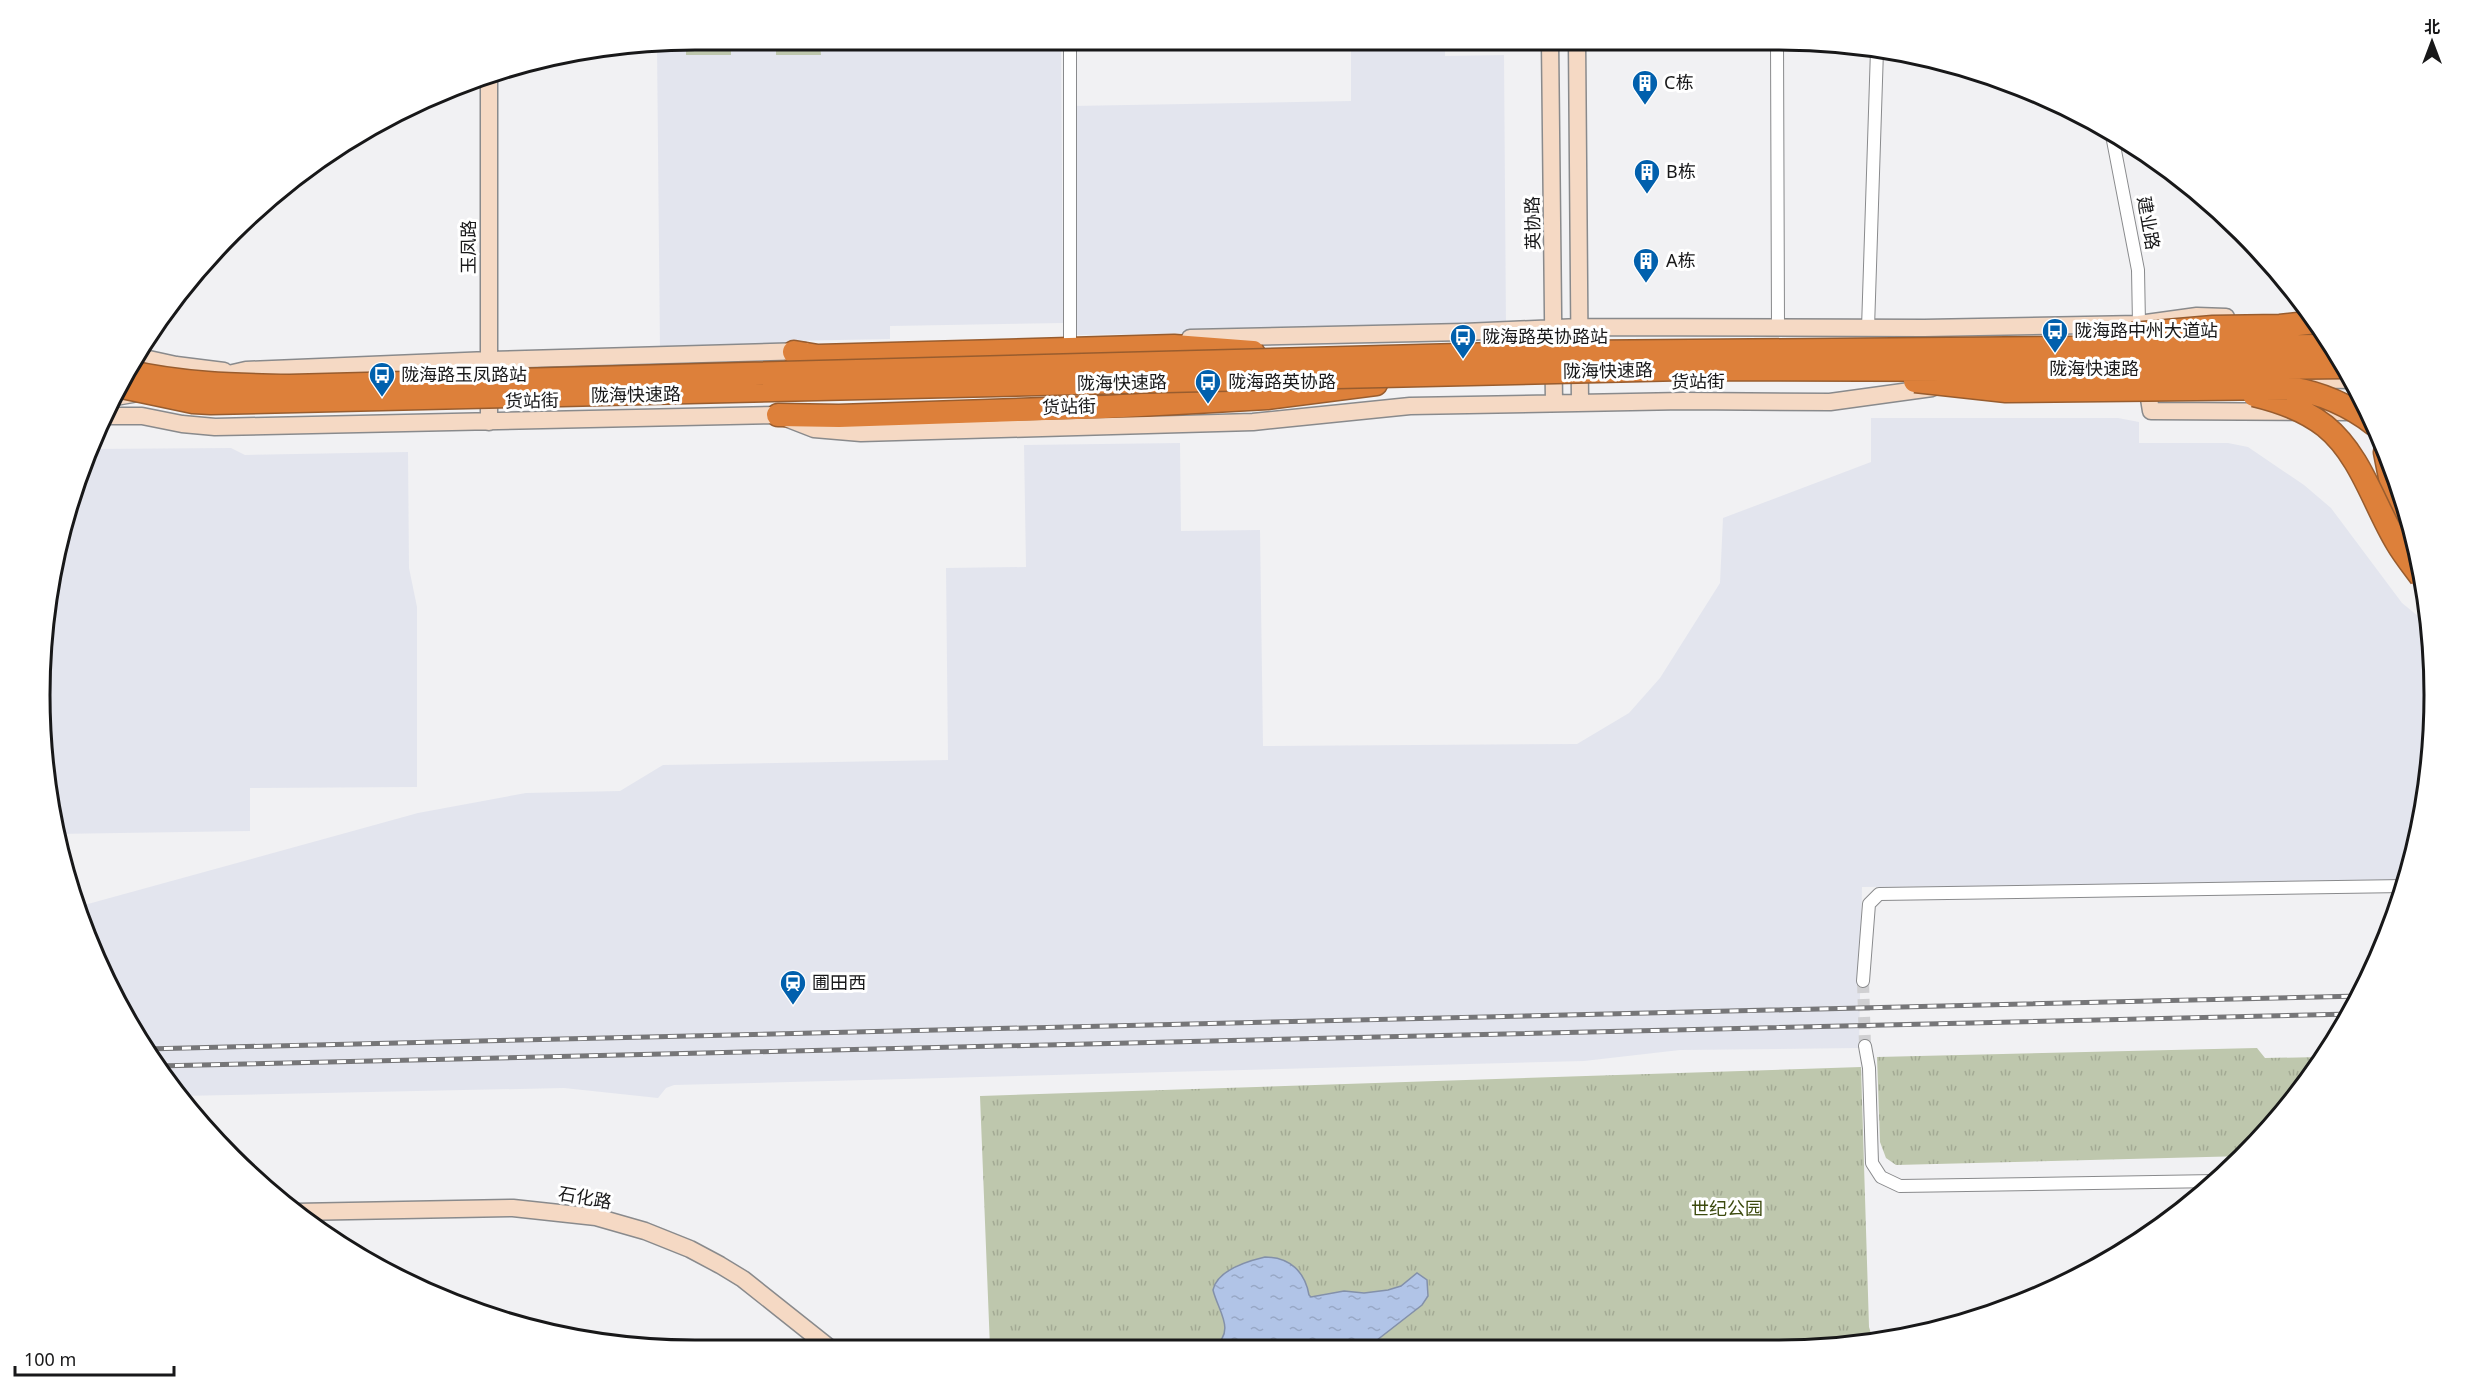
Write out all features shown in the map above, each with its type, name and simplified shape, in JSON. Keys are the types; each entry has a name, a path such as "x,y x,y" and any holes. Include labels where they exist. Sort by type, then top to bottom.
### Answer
{"highway":[{"path":"2018,348 2213,327 2280,326 2305,322"},
{"path":"794,351 818,356 836,356 1174,346 1356,357"},
{"name":"陇海快速路","path":"135,373 199,384 290,386 1574,352 2322,346"},
{"name":"陇海快速路","path":"127,388 193,402 211,403 1684,369 2335,367"},
{"path":"1819,369 1982,390 2273,387 2310,391 2346,405 2360,415"},
{"path":"778,415 839,416 1105,407 1267,398 1451,374"},
{"path":"2221,387 2283,403 2313,417 2327,427 2353,460 2397,543 2410,562"}],"street":[{"path":"1070,50 1070,340"},
{"name":"英协路","path":"1550,50 1554,403"},
{"path":"1577,50 1580,403"},
{"path":"1777,50 1778,327"},
{"path":"1868,328 1877,57"},
{"name":"玉凤路","path":"489,84 489,422"},
{"name":"建业路","path":"2114,143 2138,270 2139,324"},
{"path":"145,358 219,371 1070,340 1580,327 1868,328 2139,324 2197,316 2304,320"},
{"path":"2139,324 2212,335 2315,335"},
{"path":"124,395 246,370"},
{"name":"货站街","path":"113,416 142,416 182,424 215,427 778,415 814,429 861,432 1253,422 1410,406 1830,402 2004,379 2342,380"},
{"path":"2145,379 2151,411 2359,412"},
{"path":"116,411 142,416"},
{"path":"1863,981 1869,904 1879,894 2395,886"},
{"path":"1865,1046 1869,1068 1872,1163 1881,1177 1900,1186 2204,1181"},
{"name":"石化路","path":"308,1212 513,1208 596,1217 645,1231 690,1249 720,1265 743,1279 817,1340"}],"shaded area":[{"path":"1061,50 1063,323 890,326 890,339 787,341 787,350 660,352 657,51"},
{"path":"1351,50 1438,50 1445,51 1445,56 1504,55 1506,329 1075,335 1071,106 1351,101"},
{"path":"1871,418 2118,418 2139,422 2139,443 2228,443 2248,447 2304,485 2331,508 2402,603 2420,617 2423,653 2423,737 2412,821 2396,882 1862,887 1859,1048 1680,1050 1584,1061 674,1085 666,1088 658,1098 564,1088 189,1096 158,1054 136,1018 116,980 85,905 418,813 526,793 620,791 663,765 948,760 946,568 1026,567 1024,445 1180,443 1181,531 1260,530 1263,746 1577,744 1629,713 1660,678 1720,583 1723,518 1871,462"},
{"path":"231,448 245,455 408,452 409,568 417,607 417,787 250,788 250,831 65,834 55,779 51,737 51,653 55,611 71,528 99,449"}],"green space":[{"path":"686,50 731,50 731,55 686,55"},
{"path":"776,50 821,50 821,55 776,55"},
{"path":"2257,1048 2265,1058 2314,1057 2264,1121 2229,1156 1896,1165 1886,1158 1880,1142 1877,1057"},
{"name":"世纪公园","path":"1861,1067 1869,1327 1871,1334 1821,1339 1779,1340 990,1340 980,1096"}],"water":[{"path":"1265,1257 1289,1263 1304,1279 1311,1297 1344,1291 1364,1293 1388,1290 1401,1286 1417,1273 1427,1280 1428,1296 1422,1305 1377,1340 1221,1340 1224,1335 1224,1320 1213,1290 1220,1277 1250,1261"}],"tunnel":[{"path":"1863,981 1865,1046"}],"railway":[{"path":"155,1049 2349,996"},
{"path":"167,1066 2340,1014"}],"place":[{"name":"C栋","path":"1645,106"},
{"name":"B栋","path":"1647,195"},
{"name":"A栋","path":"1646,284"},
{"name":"陇海路中州大道站","path":"2055,354"},
{"name":"陇海路英协路站","path":"1463,360"},
{"name":"陇海路玉凤路站","path":"382,398"},
{"name":"陇海路英协路","path":"1208,405"},
{"name":"圃田西","path":"793,1006"}]}
